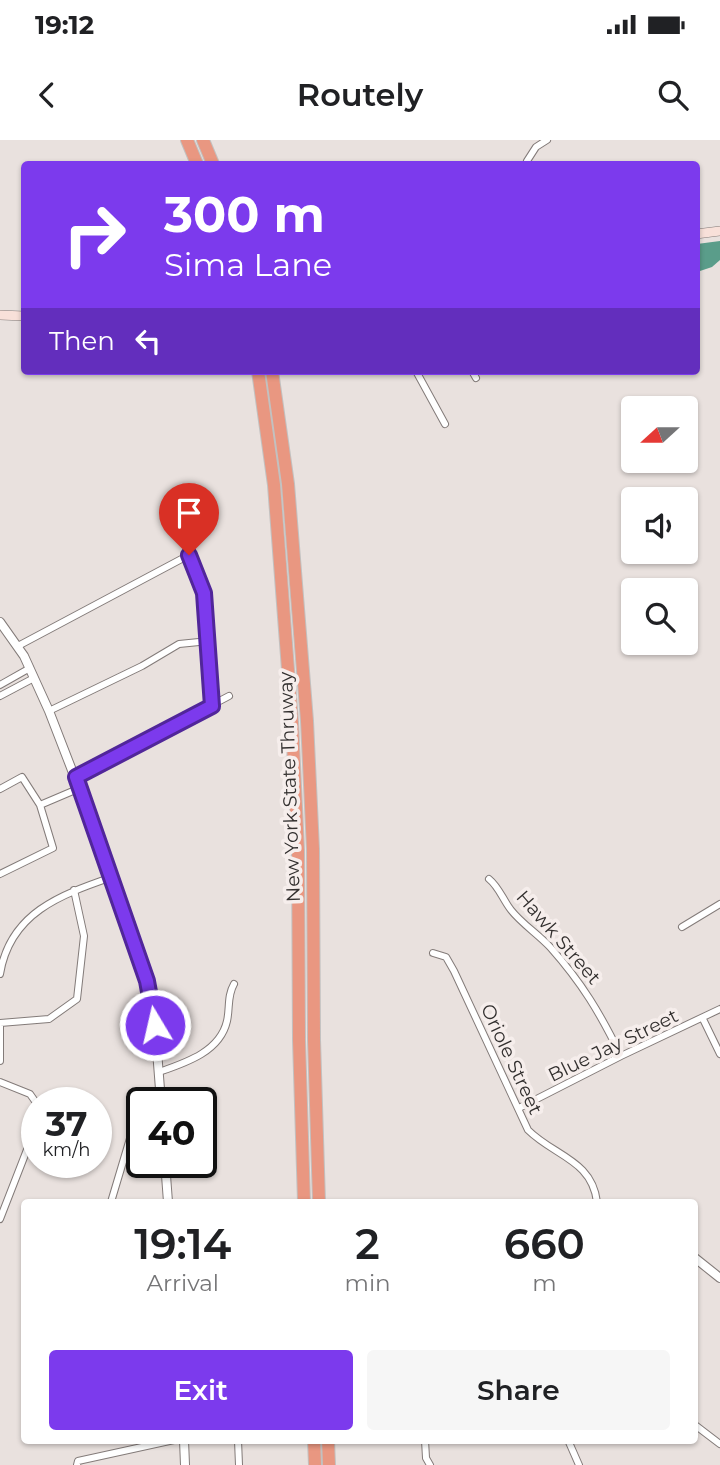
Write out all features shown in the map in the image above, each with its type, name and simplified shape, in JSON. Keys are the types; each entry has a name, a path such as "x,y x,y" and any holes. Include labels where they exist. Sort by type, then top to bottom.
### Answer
{"highway":[{"path":"187,140 196,161"},
{"path":"203,140 212,161"},
{"name":"New York State Thruway","path":"259,375 275,498 292,722 298,850 299,1040 304,1199"},
{"name":"New York State Thruway","path":"273,375 288,484 307,722 313,849 314,1040 319,1199"},
{"path":"314,1444 315,1465"},
{"path":"328,1444 329,1465"}],"main road":[{"path":"700,234 720,231"},
{"path":"0,315 21,316"}],"street":[{"path":"527,161 536,147 547,140"},
{"path":"418,375 445,424"},
{"path":"18,646 189,555 204,593 212,706"},
{"path":"0,622 18,646 49,711 112,877 150,992 160,1087"},
{"path":"49,711 142,666 179,644 209,640"},
{"path":"0,685 30,668"},
{"path":"0,696 34,678"},
{"path":"76,777 229,696"},
{"path":"0,789 22,777 40,805 53,848 0,874"},
{"path":"40,805 80,788"},
{"path":"0,970 13,939 24,924 50,901 112,877"},
{"name":"Hawk Street","path":"489,879 511,910 550,946 582,986 596,1006 621,1056"},
{"path":"0,1061 0,1024 50,1020 77,999 84,936 74,890"},
{"path":"682,927 720,904"},
{"name":"Oriole Street","path":"433,953 446,957 528,1130 538,1140 585,1171 593,1182 596,1199"},
{"path":"159,1072 193,1059 209,1049 220,1037 226,1024 228,999 234,984"},
{"name":"Blue Jay Street","path":"519,1108 720,1009"},
{"path":"702,1019 720,1054"},
{"path":"0,1082 21,1090"},
{"path":"112,1199 126,1152"},
{"path":"0,1219 21,1165"},
{"path":"166,1178 168,1199"},
{"path":"698,1260 720,1278"},
{"path":"698,1427 720,1444"},
{"path":"77,1465 78,1461 156,1444"},
{"path":"184,1444 186,1465"},
{"path":"238,1444 239,1465"},
{"path":"425,1444 426,1458 430,1465"},
{"path":"570,1444 579,1465"}],"shaded area":[{"path":"720,241 720,260 712,267 700,271 700,244"}],"route":[{"path":"155,1025 147,981 76,777 212,706 204,593 189,555"}]}
